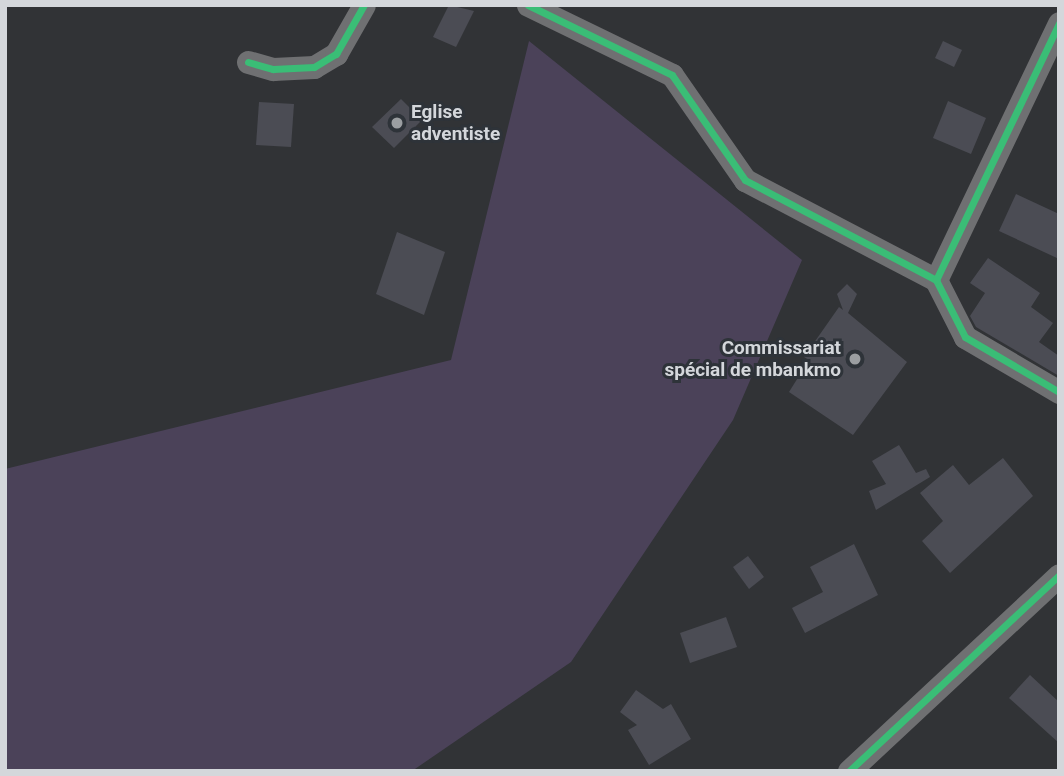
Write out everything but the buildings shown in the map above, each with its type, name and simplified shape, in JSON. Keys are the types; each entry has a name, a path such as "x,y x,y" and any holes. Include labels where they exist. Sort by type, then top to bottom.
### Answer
{"street":[{"path":"248,62 272,69 314,67 336,54 364,5"},
{"path":"528,5 672,75 745,180 763,194 936,280 965,337 1059,393"},
{"path":"936,280 1059,23"},
{"path":"849,771 1059,575"}],"shaded area":[{"path":"529,41 802,260 733,420 571,662 412,771 5,771 5,469 451,360"}],"cycle path":[{"path":"248,62 273,69 314,67 336,54 364,5"},
{"path":"528,5 672,75 745,180 936,280 965,337 1059,392"},
{"path":"936,280 1059,23"},
{"path":"849,771 1059,575"}],"place":[{"name":"Eglise adventiste","path":"397,123"},
{"name":"Commissariat spécial de mbankmo","path":"855,359"}]}
